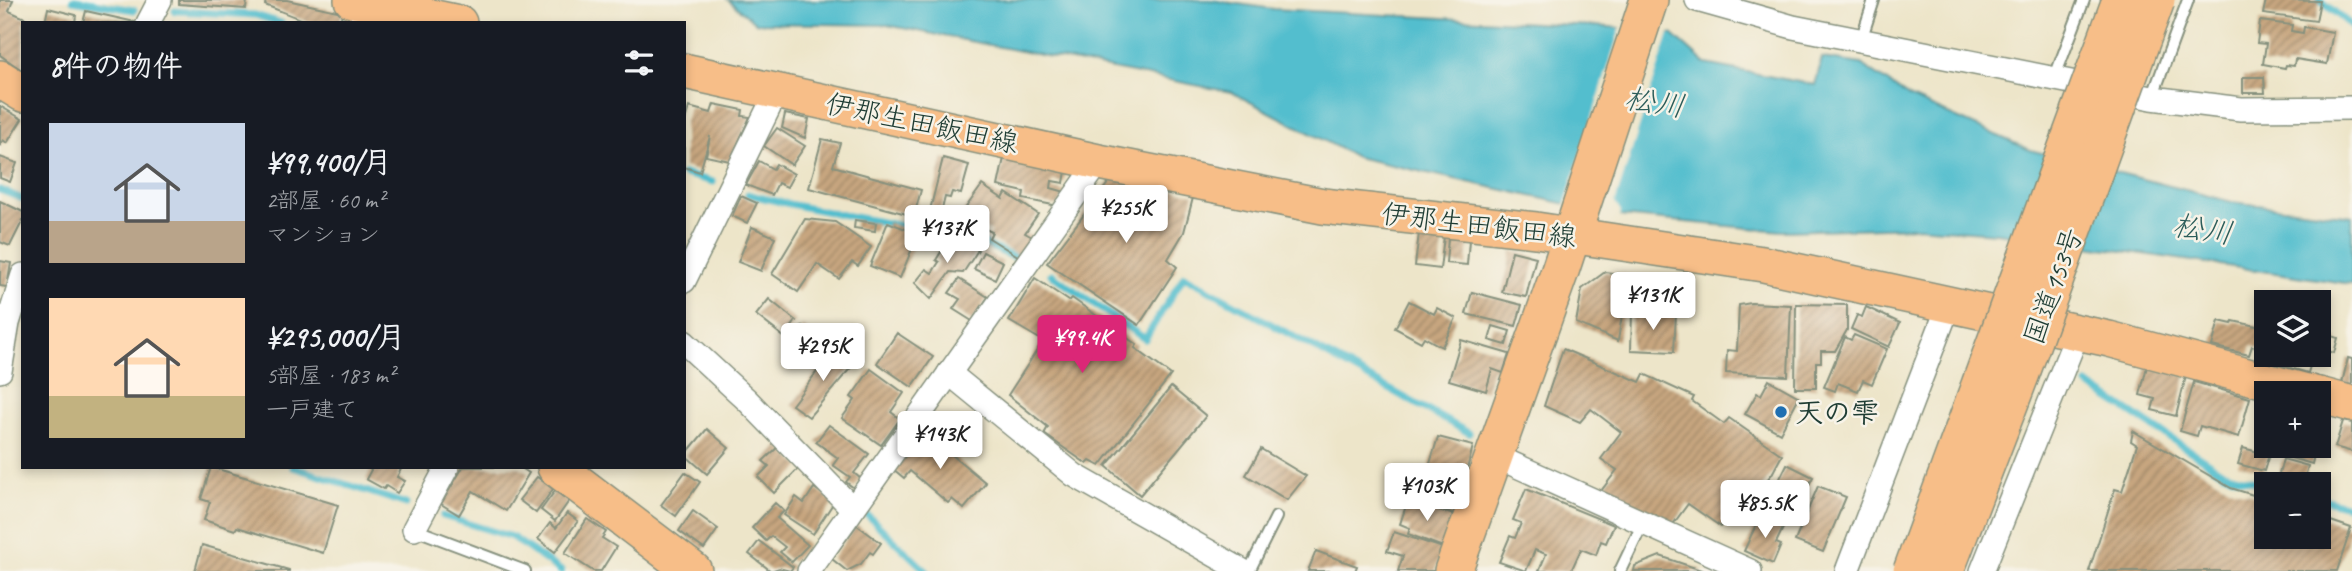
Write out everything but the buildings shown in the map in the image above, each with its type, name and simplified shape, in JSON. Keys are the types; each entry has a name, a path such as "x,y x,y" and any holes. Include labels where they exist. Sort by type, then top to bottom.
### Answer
{"highway":[{"path":"1453,571 1575,224 1649,0"},
{"name":"国道153号","path":"1912,571 2121,0"},
{"name":"国道153号","path":"1945,571 2021,373 2157,0"},
{"path":"0,79 21,92"},
{"path":"560,469 693,571"}],"main road":[{"path":"355,8 445,21"},
{"name":"伊那生田飯田線","path":"686,71 1099,162 1323,206 1575,224 2078,331 2267,381"},
{"name":"伊那生田飯田線","path":"2331,398 2352,404"}],"street":[{"path":"149,21 160,0"},
{"path":"1697,0 1793,27 2152,99 2241,109 2352,108"},
{"path":"686,277 776,91"},
{"path":"808,571 1099,162"},
{"path":"0,371 4,322 21,280"},
{"path":"1847,571 1950,302"},
{"path":"1982,571 2078,331"},
{"path":"686,344 747,400 852,508"},
{"path":"949,373 1074,475 1243,571"},
{"path":"1495,456 1749,571"},
{"path":"414,529 446,469"}],"lane":[{"path":"1861,40 1874,0"},
{"path":"2054,79 2084,0"},
{"path":"2152,99 2188,0"},
{"path":"1249,571 1276,517"},
{"path":"1620,571 1643,523"},
{"path":"414,529 525,571"}],"water":[{"name":"松川","path":"728,0 1210,0 1274,9 1610,27 1672,34 1706,64 1815,85 1822,58 1861,64 1909,97 2030,150 2232,202 2352,216 2352,284 1997,233 1916,227 1782,231 1620,216 1356,157 1231,92 887,25 756,23"}],"pier":[{"path":"1621,25 1670,31 1615,203 1621,212 1619,220 1564,207"}],"waterway":[{"path":"73,0 134,10"},
{"path":"2320,0 2352,26"},
{"path":"175,11 255,15 274,21"},
{"path":"686,175 713,182"},
{"path":"0,190 21,198"},
{"path":"748,194 933,233 936,229 953,229 1017,259"},
{"path":"1051,274 1145,339 1184,276 1469,433"},
{"path":"2087,384 2224,473 2254,481"},
{"path":"299,469 406,504"},
{"path":"2331,501 2352,507"},
{"path":"863,511 926,571"},
{"path":"443,516 512,537 561,571"}],"place":[{"name":"天の雫","path":"1781,412"}]}
